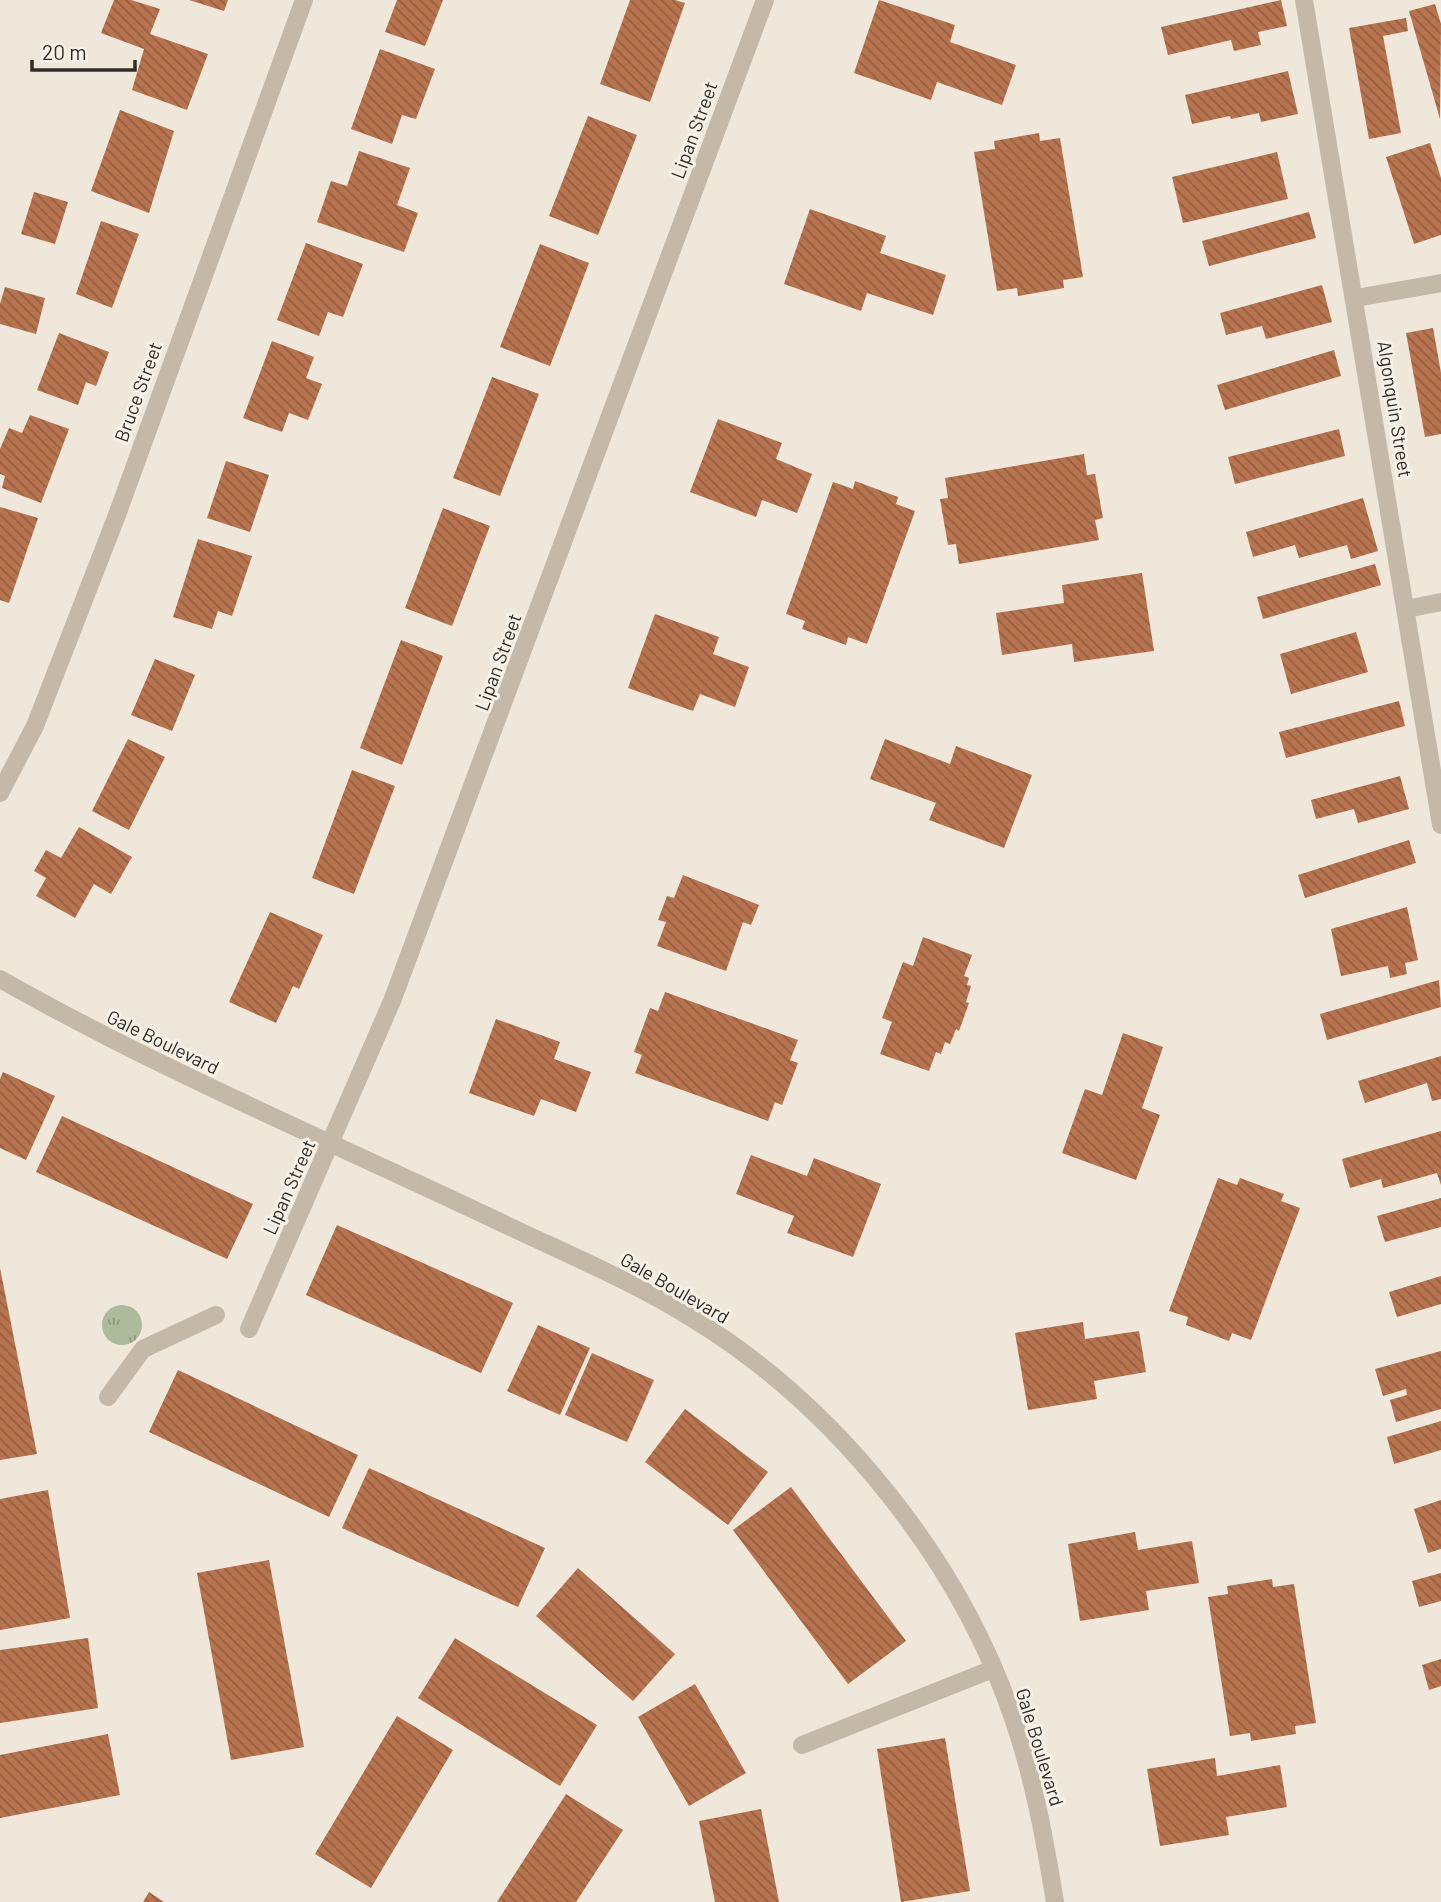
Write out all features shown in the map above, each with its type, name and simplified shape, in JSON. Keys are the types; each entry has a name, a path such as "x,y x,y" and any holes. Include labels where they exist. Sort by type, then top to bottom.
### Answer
{"street":[{"name":"Bruce Street","path":"0,793 35,726 117,515 304,0"},
{"name":"Lipan Street","path":"250,1329 392,1001 481,769 765,0"},
{"name":"Algonquin Street","path":"1304,0 1356,298 1441,825"},
{"path":"1356,298 1441,283"},
{"path":"1406,609 1441,602"},
{"name":"Gale Boulevard","path":"0,979 85,1027 652,1295 697,1321 750,1359 813,1412 856,1458 921,1538 959,1596 1013,1718 1031,1777 1055,1902"},
{"path":"108,1397 143,1349 216,1315"},
{"path":"802,1745 993,1669"}],"green space":[{"path":"122,1305 136,1311 142,1325 136,1339 122,1345 108,1339 102,1325 108,1311"}],"building":[{"path":"114,0 131,0 160,9 150,34 208,54 187,110 132,90 144,49 101,33"},
{"path":"189,0 228,0 224,11"},
{"path":"397,0 443,0 425,46 385,32"},
{"path":"630,0 675,0 685,3 650,102 600,84"},
{"path":"879,0 955,25 950,42 1016,65 1002,105 937,82 931,100 854,73"},
{"path":"1281,0 1287,26 1258,32 1261,45 1234,51 1231,40 1168,55 1161,27"},
{"path":"1435,4 1441,24 1440,119 1409,11"},
{"path":"1406,18 1408,31 1383,36 1401,133 1369,139 1349,28"},
{"path":"380,49 435,69 416,119 402,115 392,144 351,129"},
{"path":"1288,71 1298,114 1261,122 1259,113 1192,124 1185,95"},
{"path":"120,110 174,131 149,213 91,191"},
{"path":"588,116 637,135 598,235 549,216"},
{"path":"1039,133 1040,141 1060,138 1083,277 1063,280 1064,288 1018,296 1017,288 997,291 974,152 995,149 994,141"},
{"path":"1430,143 1441,178 1441,235 1414,244 1386,157"},
{"path":"359,151 410,168 397,205 418,213 404,252 317,222 331,181 347,186"},
{"path":"1277,152 1288,199 1183,223 1172,177"},
{"path":"34,192 68,202 55,244 21,234"},
{"path":"810,209 886,236 880,253 946,275 933,315 867,293 861,311 784,284"},
{"path":"1309,212 1316,238 1209,266 1202,241"},
{"path":"101,221 139,234 112,308 76,294"},
{"path":"306,243 363,264 343,317 328,312 319,336 277,320"},
{"path":"540,244 589,263 550,366 500,347"},
{"path":"1322,285 1332,322 1266,339 1262,326 1226,335 1220,313"},
{"path":"5,287 45,298 36,334 0,324 0,304"},
{"path":"1433,328 1441,373 1441,434 1425,437 1406,333"},
{"path":"59,333 109,352 96,386 86,382 78,405 37,390"},
{"path":"272,341 314,357 306,378 322,384 308,420 289,413 282,432 243,418"},
{"path":"1334,350 1341,376 1225,410 1217,385"},
{"path":"492,377 539,394 500,496 453,478"},
{"path":"30,415 69,429 41,503 2,488 5,476 0,474 0,449 9,428 22,433"},
{"path":"718,419 782,443 776,459 812,474 797,513 762,500 756,517 690,492"},
{"path":"1339,429 1345,456 1235,484 1228,457"},
{"path":"1084,454 1087,475 1095,474 1103,518 1095,520 1099,540 959,564 956,544 948,545 940,499 948,498 945,478"},
{"path":"226,461 269,475 250,532 207,518"},
{"path":"855,481 898,497 896,504 915,511 867,644 848,637 846,645 802,629 805,621 786,614 833,482 853,489"},
{"path":"1363,498 1378,551 1351,559 1347,545 1299,558 1295,545 1253,557 1246,532"},
{"path":"0,507 38,518 9,603 0,600"},
{"path":"443,508 490,526 452,626 405,608"},
{"path":"198,539 252,556 232,616 218,611 212,629 173,617"},
{"path":"1375,564 1381,585 1263,619 1257,597"},
{"path":"1142,573 1154,651 1074,662 1072,644 1002,655 996,613 1064,603 1062,585"},
{"path":"655,614 719,637 713,654 749,667 735,707 700,694 693,711 628,688"},
{"path":"1356,632 1368,672 1291,694 1280,654"},
{"path":"401,640 443,656 402,765 360,748"},
{"path":"155,659 195,675 172,731 131,715"},
{"path":"1399,701 1405,726 1286,758 1279,732"},
{"path":"128,739 165,757 129,830 92,811"},
{"path":"885,739 950,764 956,746 1032,775 1004,848 929,820 936,803 870,779"},
{"path":"352,770 395,786 354,894 312,878"},
{"path":"1400,776 1409,809 1358,823 1354,809 1316,819 1311,800"},
{"path":"79,827 132,857 111,894 94,884 75,918 36,896 46,878 34,871 46,850 61,858"},
{"path":"1409,840 1416,863 1305,898 1298,875"},
{"path":"683,875 759,905 751,925 743,922 726,971 657,946 666,922 658,920 667,896 674,898"},
{"path":"1407,907 1418,960 1405,963 1407,974 1390,978 1388,966 1341,976 1331,929"},
{"path":"270,912 323,935 299,989 293,986 276,1023 229,1002"},
{"path":"923,937 972,955 964,976 969,978 967,985 971,986 966,1002 969,1003 959,1031 956,1029 950,1044 945,1042 941,1054 936,1052 929,1071 880,1054 892,1022 882,1018 903,962 913,966"},
{"path":"1439,980 1441,1007 1327,1040 1320,1014"},
{"path":"665,992 798,1040 790,1060 798,1063 782,1105 775,1102 768,1121 635,1073 642,1055 634,1052 650,1008 658,1011"},
{"path":"496,1019 560,1042 554,1059 591,1072 576,1112 541,1099 534,1116 469,1093"},
{"path":"1123,1033 1163,1047 1142,1108 1160,1115 1136,1180 1062,1153 1085,1089 1102,1095"},
{"path":"1441,1056 1441,1099 1432,1101 1427,1083 1365,1103 1358,1081"},
{"path":"3,1072 55,1096 26,1160 0,1148 0,1079"},
{"path":"62,1116 253,1204 227,1259 36,1172"},
{"path":"1441,1131 1441,1185 1437,1173 1383,1188 1381,1179 1350,1188 1342,1159"},
{"path":"751,1155 807,1176 814,1158 881,1184 853,1257 787,1233 794,1216 736,1194"},
{"path":"1218,1178 1237,1185 1240,1178 1284,1194 1281,1201 1300,1208 1251,1340 1232,1333 1229,1341 1186,1325 1188,1317 1169,1311"},
{"path":"1441,1198 1441,1227 1385,1242 1377,1216"},
{"path":"337,1225 513,1303 481,1373 306,1295"},
{"path":"0,1268 37,1454 0,1460"},
{"path":"1441,1276 1441,1304 1397,1317 1389,1292"},
{"path":"1083,1322 1085,1339 1139,1331 1146,1372 1094,1381 1097,1399 1028,1410 1015,1333"},
{"path":"538,1325 590,1348 560,1415 507,1391"},
{"path":"1441,1351 1441,1409 1396,1422 1390,1400 1407,1395 1406,1389 1383,1396 1375,1369"},
{"path":"592,1353 654,1380 627,1442 565,1415"},
{"path":"178,1370 358,1455 329,1517 149,1432"},
{"path":"685,1409 768,1472 728,1525 645,1462"},
{"path":"1441,1421 1441,1450 1394,1464 1387,1437"},
{"path":"369,1468 545,1548 518,1607 342,1528"},
{"path":"791,1487 906,1641 848,1684 733,1530"},
{"path":"48,1490 70,1618 0,1630 0,1499"},
{"path":"1441,1500 1441,1549 1428,1553 1414,1509"},
{"path":"1135,1532 1138,1550 1192,1541 1199,1583 1146,1591 1149,1610 1080,1621 1068,1544"},
{"path":"269,1560 304,1747 231,1760 197,1573"},
{"path":"578,1568 675,1654 633,1701 536,1616"},
{"path":"1441,1573 1441,1601 1419,1607 1412,1581"},
{"path":"1272,1579 1273,1587 1294,1584 1316,1723 1295,1726 1296,1734 1251,1741 1250,1733 1230,1736 1208,1597 1228,1594 1227,1586"},
{"path":"88,1638 98,1708 0,1723 0,1650"},
{"path":"455,1638 597,1725 560,1786 418,1698"},
{"path":"1441,1659 1441,1686 1429,1690 1422,1665"},
{"path":"695,1684 746,1773 689,1806 638,1717"},
{"path":"397,1716 453,1750 371,1888 315,1854"},
{"path":"108,1734 120,1795 0,1818 0,1755"},
{"path":"945,1738 970,1891 901,1902 877,1749"},
{"path":"1215,1758 1217,1776 1280,1765 1287,1807 1226,1817 1229,1835 1160,1846 1147,1769"},
{"path":"566,1794 623,1830 576,1902 497,1902"},
{"path":"761,1809 779,1902 715,1902 699,1821"},
{"path":"149,1892 164,1902 143,1902"}]}
